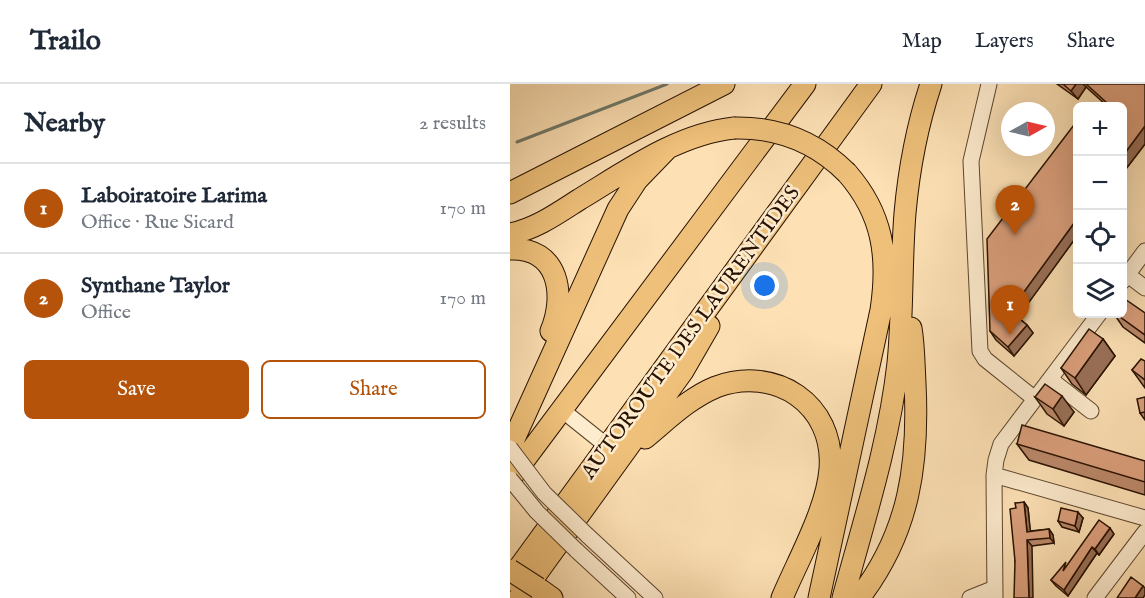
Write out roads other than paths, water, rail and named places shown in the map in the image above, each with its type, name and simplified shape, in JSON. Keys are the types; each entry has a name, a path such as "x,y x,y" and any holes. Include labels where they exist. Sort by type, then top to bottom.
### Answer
{"highway":[{"path":"510,193 724,84"},
{"path":"510,479 805,84"},
{"name":"AUTOROUTE DES LAURENTIDES","path":"510,580 683,371 765,229 871,84"},
{"path":"849,597 891,416 898,361 905,211 910,167 931,84"},
{"path":"510,234 541,223 681,141 701,134 734,128 773,131 800,140 826,154 847,173 863,194 878,226 883,247 885,278 819,598"},
{"path":"510,448 618,209 636,180 666,150"},
{"path":"510,210 595,151"},
{"path":"510,249 526,250 547,263 556,276 560,294 554,325 510,424"},
{"path":"849,597 876,574 896,535 910,488 914,462 916,410 912,332 902,268"},
{"path":"519,598 614,453 704,393 723,385 745,381 766,382 786,388 804,400 818,417 830,447 830,468 823,503 782,598"},
{"path":"510,570 539,595"},
{"path":"510,585 539,595"}],"street":[{"path":"989,84 971,161 980,351 985,360 1035,399"},
{"path":"1127,276 1145,251"},
{"path":"1127,280 1145,288"},
{"path":"970,598 995,593 993,475 1001,444 1050,379 1093,334 1102,318"},
{"path":"1050,379 1091,411"},
{"path":"562,410 614,453"},
{"path":"510,448 544,493 655,598"},
{"path":"993,475 1145,518"},
{"path":"510,479 537,512 628,598"},
{"path":"1095,598 1145,532"}],"waterway":[{"path":"517,142 667,84"}],"place":[{"name":"Synthane Taylor","path":"1015,235"},
{"name":"Laboiratoire Larima","path":"1010,335"}]}
